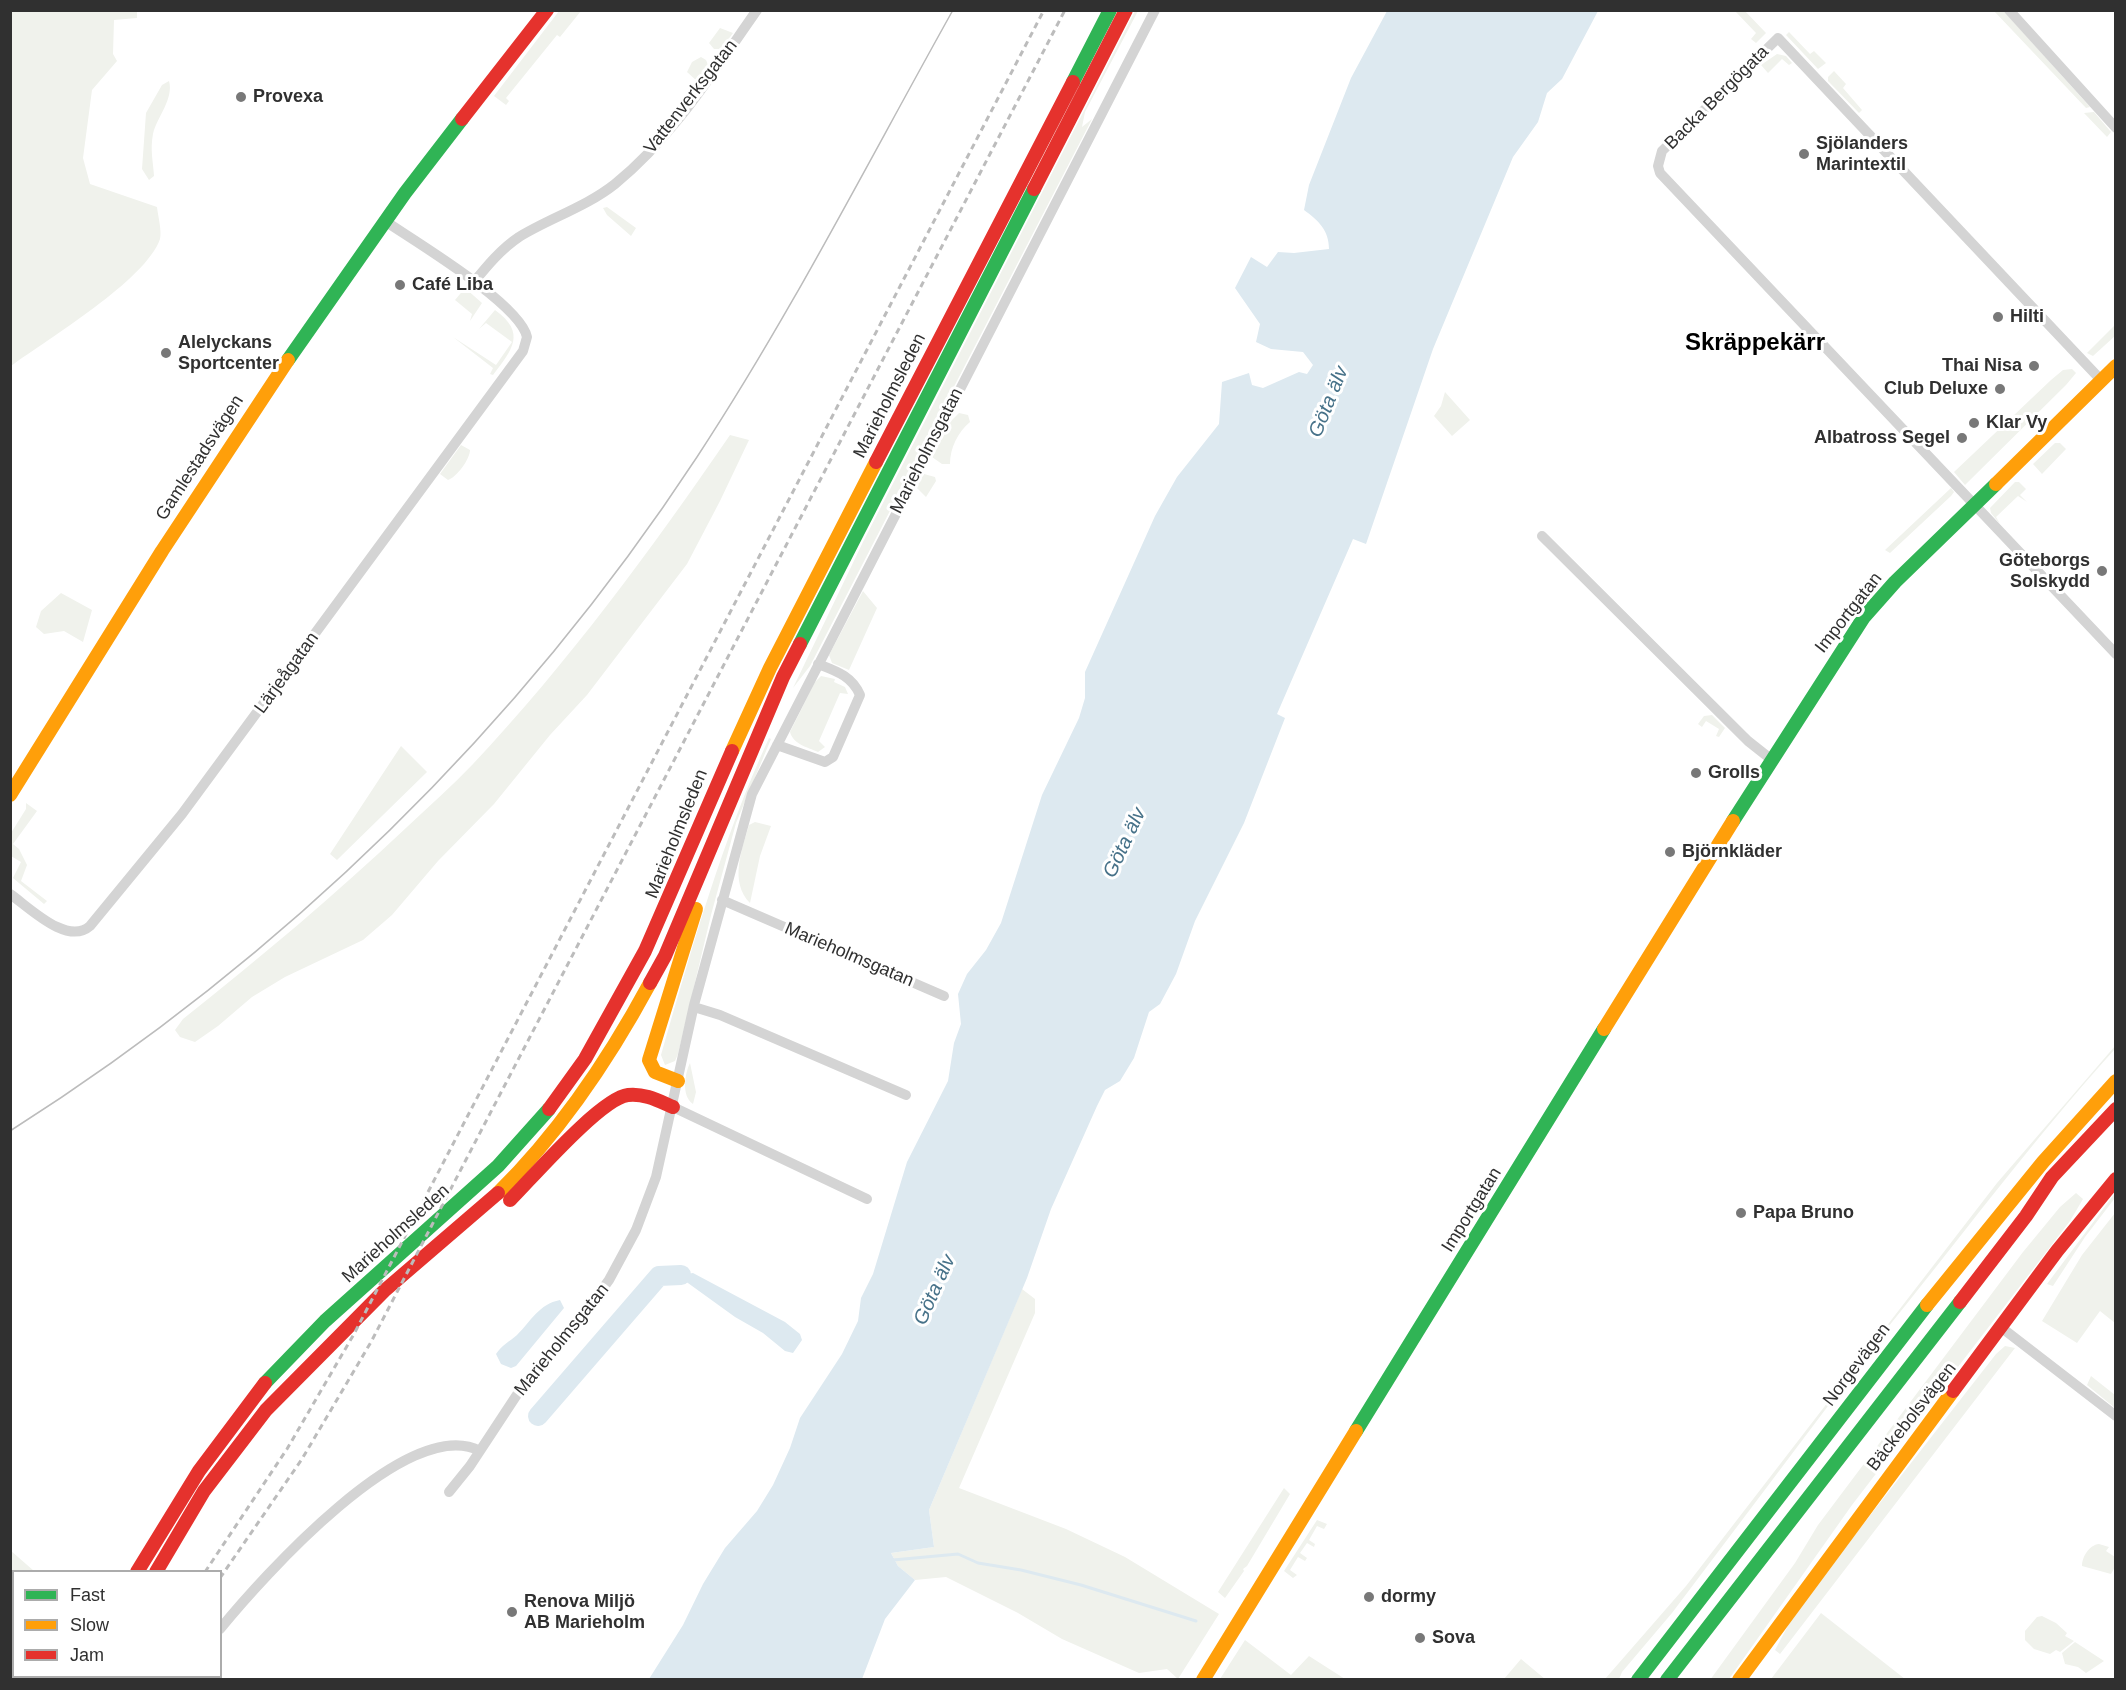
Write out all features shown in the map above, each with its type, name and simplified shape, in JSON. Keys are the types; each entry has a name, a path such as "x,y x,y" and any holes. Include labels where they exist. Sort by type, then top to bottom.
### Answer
{"main road":[{"name":"Gamlestadsvägen","path":"10,795 212,474 312,324 385,221 547,10"},
{"name":"Marieholmsleden","path":"138,1570 206,1458 268,1379 323,1323 507,1157 547,1112 594,1048 641,964 732,747 770,668 1110,10"},
{"name":"Marieholmsleden","path":"157,1570 204,1491 251,1428 289,1384 384,1291 475,1215 515,1176 587,1088 647,990 716,837 746,757 783,677 1126,10"},
{"name":"Importgatan","path":"1203,1680 1636,975 1864,617 1974,504 2115,366"},
{"path":"678,1082 655,1072 650,1068 649,1060 716,837"},
{"name":"Norgevägen","path":"1638,1680 1912,1323 2043,1162 2115,1081"},
{"path":"482,1226 595,1116 622,1095 639,1094 673,1107"},
{"path":"1667,1680 2026,1216 2052,1177 2112,1114"},
{"name":"Bäckebolsvägen","path":"1739,1680 2086,1213 2115,1179"},
{"path":"384,1291 449,1253"},
{"path":"1626,1680 1683,1624"}],"street":[{"name":"Vattenverksgatan","path":"474,282 497,255 518,238 590,201 615,184 662,140 757,10"},
{"name":"Marieholmsgatan","path":"449,1492 480,1451 522,1387 572,1331 620,1264 652,1187 673,1107 694,1007 748,807 818,664 1155,10"},
{"path":"2009,10 2115,128"},
{"name":"Backa Bergögata","path":"1974,504 1660,173 1658,166 1662,151 1778,38 2101,380"},
{"path":"385,221 474,282"},
{"name":"Lärjeågatan","path":"10,894 66,930 81,932 90,926 172,827 523,351 527,337 517,317 474,282"},
{"path":"1974,504 2115,654"},
{"path":"1542,536 1748,741 1772,760"},
{"path":"777,745 825,762 833,757 860,695 856,685 841,673 818,664"},
{"name":"Marieholmsgatan","path":"722,900 944,996"},
{"path":"694,1007 720,1015 906,1095"},
{"path":"673,1107 867,1199"},
{"path":"2002,1328 2115,1416"},
{"path":"222,1627 291,1550 352,1495 381,1475 401,1462 435,1448 471,1446 480,1451"}],"shaded area":[{"path":"10,11 137,11 137,18 114,20 113,54 117,61 92,90 83,158 90,184 157,207 161,232 160,239 151,255 116,290 71,325 11,366"},
{"path":"559,11 581,11 560,37 557,35 506,98 509,101 506,105 494,96"},
{"path":"1135,11 1138,11 1085,112 1082,127 1092,119 810,666 793,688 863,542"},
{"path":"1735,11 1745,11 1766,33 1756,43 1751,39 1756,33"},
{"path":"1994,11 2004,11 2090,107 2086,108"},
{"path":"720,28 733,33 721,49 714,49 709,43"},
{"path":"1789,32 1810,54 1814,51 1826,63 1818,69 1786,35"},
{"path":"1777,54 1786,56 1792,63 1789,65 1782,59 1768,73 1761,65"},
{"path":"701,57 706,60 709,67 698,82 687,72 692,62"},
{"path":"1834,71 1846,84 1843,88 1862,110 1859,113 1828,81 1828,77"},
{"path":"169,81 167,101 153,134 154,176 149,180 142,169 146,113 162,85"},
{"path":"2094,112 2111,132 2107,137 2084,113"},
{"path":"607,207 636,228 631,236 607,215 603,208"},
{"path":"465,288 482,303 470,321 472,314 455,300"},
{"path":"495,310 511,326 513,342 506,358 493,375 490,374 493,368 453,337 496,365 512,342 486,323 479,329"},
{"path":"2115,325 2115,336 2093,356 2087,353"},
{"path":"2072,369 2076,373 2066,385 1965,485 1954,472 2051,380 2063,370"},
{"path":"1445,392 1470,420 1452,436 1434,416 1441,406"},
{"path":"959,413 968,415 970,422 955,441 950,464 942,464 932,457 949,423"},
{"path":"730,435 749,440 687,564 587,695 550,735 494,804 438,861 392,915 363,940 285,977 252,997 195,1042 180,1037 175,1030 183,1019 325,902 449,788 508,726 607,605 670,521"},
{"path":"2055,443 2060,443 2066,449 2042,474 2033,464"},
{"path":"461,445 470,450 468,458 459,472 448,480 440,474"},
{"path":"924,474 935,477 936,481 926,497 916,487"},
{"path":"2015,482 2019,482 2026,489 2020,495 2027,502 2018,496 1996,517 2000,524 1991,513 1990,508"},
{"path":"1951,488 1954,492 1951,496 1890,553 1885,550"},
{"path":"863,591 877,608 849,670 832,663 829,655"},
{"path":"61,593 92,610 83,642 64,631 44,634 36,627 41,611"},
{"path":"821,676 835,679 834,682 845,687 848,694 840,693 819,741 825,747 818,752 797,742 790,732 815,682"},
{"path":"1712,715 1725,728 1719,737 1716,736 1719,729 1706,721 1702,727 1698,724 1704,716"},
{"path":"769,738 771,739 736,823 711,915 678,1054 675,1061 665,1065 661,1055 709,895 722,855"},
{"path":"401,746 427,772 337,860 330,854"},
{"path":"26,803 37,811 13,844 19,849 27,865 21,881 47,901 44,904 13,878 21,862 11,856 11,833 26,809"},
{"path":"755,822 771,826 760,856 750,903 740,885 739,865 749,825"},
{"path":"2115,1046 2115,1049 2023,1157 1877,1341 1672,1613 1622,1672 1619,1679 1605,1679 1686,1586 1997,1183"},
{"path":"690,1063 696,1092 693,1104 685,1090"},
{"path":"2076,1193 2083,1199 2070,1221 1852,1505 1729,1679 1710,1680 1795,1563 1818,1525 2023,1252 2060,1207"},
{"path":"2115,1193 2115,1198 2085,1237 2053,1286 2047,1284"},
{"path":"2115,1213 2115,1323 2100,1311 2077,1343 2042,1321 2082,1255"},
{"path":"1022,1289 1035,1299 1035,1313 959,1488 1066,1529 1125,1557 1219,1614 1178,1679 1167,1669 1139,1673 1062,1639 1018,1613 946,1577 915,1580 898,1566 891,1553 934,1547 929,1510"},
{"path":"2005,1346 2015,1348 1780,1654 1775,1650 1790,1622 1833,1563 1996,1354"},
{"path":"2091,1376 2115,1395 2115,1408 2087,1385"},
{"path":"1284,1488 1290,1494 1243,1569 1244,1571 1225,1598 1218,1592"},
{"path":"1317,1520 1327,1524 1324,1529 1317,1526 1309,1540 1315,1544 1314,1547 1307,1543 1300,1553 1307,1558 1305,1561 1298,1557 1290,1570 1297,1575 1293,1578 1284,1571"},
{"path":"2099,1544 2109,1547 2106,1551 2115,1557 2115,1567 2111,1574 2082,1566 2087,1552"},
{"path":"10,1550 33,1570 12,1570 12,1678 53,1678 11,1679"},
{"path":"1821,1613 1905,1679 1771,1679"},
{"path":"2042,1616 2056,1623 2067,1633 2065,1636 2074,1641 2060,1652 2056,1650 2050,1654 2034,1649 2025,1640 2025,1631 2037,1617"},
{"path":"1245,1640 1291,1675 1309,1656 1345,1679 1220,1679"},
{"path":"2075,1642 2104,1661 2086,1673 2078,1667 2065,1664 2062,1653"},
{"path":"1521,1659 1545,1679 1504,1679"}],"water":[{"name":"Göta älv","path":"1387,11 1598,11 1562,79 1547,93 1538,122 1513,157 1433,349 1366,544 1353,539 1277,714 1285,718 1244,823 1195,921 1176,974 1160,1004 1149,1012 1134,1058 1120,1081 1105,1090 1051,1209 1027,1278 929,1510 934,1547 891,1553 898,1566 915,1580 885,1619 862,1679 649,1679 683,1625 703,1584 725,1548 757,1511 773,1485 790,1448 800,1418 842,1354 858,1321 861,1298 873,1274 907,1162 948,1081 954,1043 961,1024 958,994 967,974 986,950 1001,923 1042,795 1079,718 1085,698 1085,672 1155,516 1177,477 1219,424 1222,382 1249,373 1252,385 1263,388 1299,372 1307,374 1313,365 1303,352 1271,349 1256,342 1260,324 1235,288 1251,257 1267,267 1278,252 1294,253 1329,249 1327,236 1322,226 1304,210 1309,185 1351,78"},
{"path":"693,1273 785,1322 800,1334 802,1340 793,1353 785,1351 763,1333 735,1317 681,1278 681,1275"},
{"path":"560,1300 564,1308 516,1366 511,1368 501,1364 496,1354 500,1348 517,1335 546,1305"}],"waterway":[{"path":"538,1416 659,1276 681,1275"},
{"path":"893,1560 958,1554 978,1563 1021,1570 1081,1585 1196,1621"}],"tram line":[{"path":"10,1131 111,1063 208,990 301,913 389,830 474,743 553,652 628,557 732,403 829,236 953,10"}],"railway":[{"path":"206,1570 287,1449 354,1334 1044,10"},
{"path":"222,1575 302,1459 371,1342 1065,10"}],"traffic: fast":[{"path":"1073,82 1110,10"},
{"path":"288,360 405,193 462,119"},
{"path":"800,644 1034,189"},
{"path":"1733,821 1864,617 1895,582 1996,484"},
{"path":"1356,1431 1604,1029"},
{"path":"265,1383 325,1321 498,1166 549,1109"},
{"path":"1667,1680 1960,1302"},
{"path":"1638,1680 1927,1305"}],"traffic: slow":[{"path":"10,795 162,551 288,360"},
{"path":"1996,484 2116,366"},
{"path":"732,751 770,668 876,462"},
{"path":"1604,1029 1733,821"},
{"path":"678,1081 655,1072 649,1060 696,909"},
{"path":"498,1193 521,1170 582,1094 618,1039 650,983"},
{"path":"1927,1305 2043,1162 2116,1081"},
{"path":"1739,1680 1953,1391"},
{"path":"1203,1680 1356,1431"}],"traffic: jam":[{"path":"462,119 547,10"},
{"path":"1034,189 1126,10"},
{"path":"876,462 1073,82"},
{"path":"650,983 665,956 783,677 800,644"},
{"path":"549,1109 585,1059 645,951 732,751"},
{"path":"510,1200 585,1124 616,1099 628,1095 640,1095 673,1107"},
{"path":"1960,1302 2026,1216 2052,1177 2116,1109"},
{"path":"1953,1391 2057,1251 2116,1179"},
{"path":"157,1570 204,1491 266,1410 384,1291 498,1193"},
{"path":"138,1570 199,1471 265,1383"}],"place":[{"name":"Provexa","path":"241,97"},
{"name":"Sjölanders Marintextil","path":"1804,154"},
{"name":"Café Liba","path":"400,285"},
{"name":"Hilti","path":"1998,317"},
{"name":"Alelyckans Sportcenter","path":"166,353"},
{"name":"Thai Nisa","path":"2034,366"},
{"name":"Club Deluxe","path":"2000,389"},
{"name":"Klar Vy","path":"1974,423"},
{"name":"Albatross Segel","path":"1962,438"},
{"name":"Göteborgs Solskydd","path":"2102,571"},
{"name":"Grolls","path":"1696,773"},
{"name":"Björnkläder","path":"1670,852"},
{"name":"Papa Bruno","path":"1741,1213"},
{"name":"dormy","path":"1369,1597"},
{"name":"Renova Miljö AB Marieholm","path":"512,1612"},
{"name":"Sova","path":"1420,1638"}],"district":[{"name":"Skräppekärr","path":"1755,343"}]}
